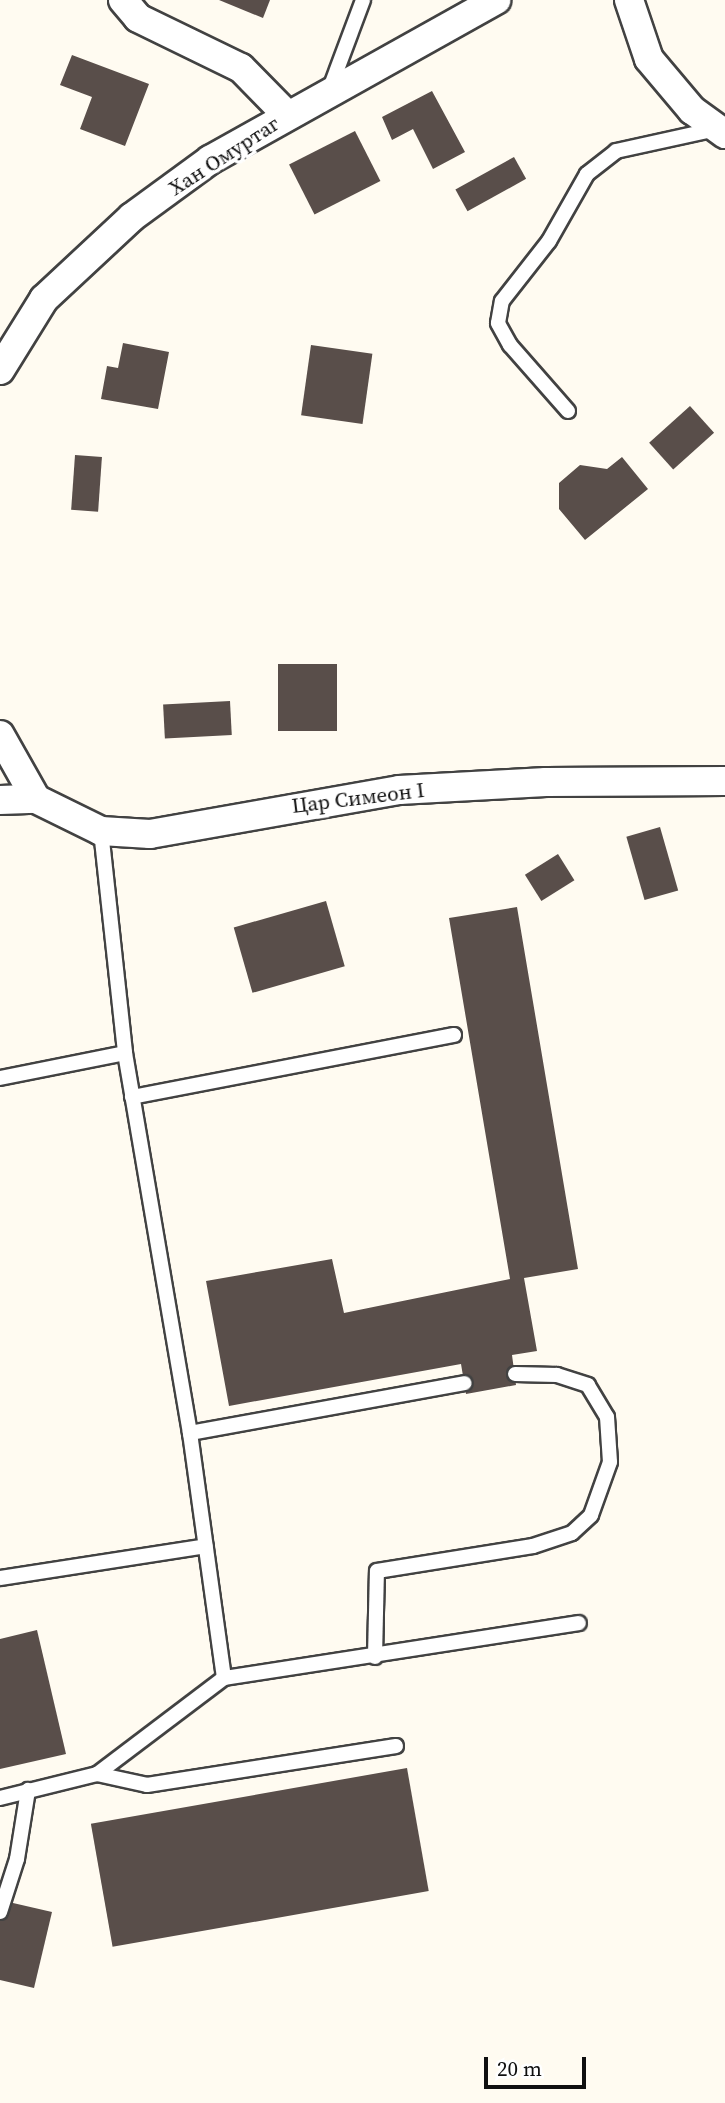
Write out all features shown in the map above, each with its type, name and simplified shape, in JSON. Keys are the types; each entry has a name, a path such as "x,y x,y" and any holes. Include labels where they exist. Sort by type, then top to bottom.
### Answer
{"street":[{"path":"123,0 138,18 241,68 287,115"},
{"name":"Хан Омуртаг","path":"0,370 44,299 85,257 210,160 496,0"},
{"path":"629,0 649,59 692,110 721,132"},
{"path":"0,735 36,799"},
{"name":"Цар Симеон I","path":"0,800 36,799 101,831 150,834 399,790 547,782 725,780"}],"lane":[{"path":"327,96 363,0"},
{"path":"568,411 510,345 498,323 502,301 549,241 571,199 597,166 616,151 637,143 721,132"},
{"path":"101,831 125,1053 190,1433 224,1678"},
{"path":"132,1097 454,1035"},
{"path":"0,1078 125,1053"},
{"path":"375,1657 377,1571 533,1546 572,1533 592,1515 610,1462 607,1416 588,1385 557,1375 515,1374"},
{"path":"190,1433 464,1383"},
{"path":"0,1578 206,1546"},
{"path":"0,1798 97,1774 224,1678 375,1657 579,1623"},
{"path":"97,1774 147,1785 396,1746"},
{"path":"0,1912 17,1859 28,1790"}],"building":[{"path":"219,0 270,0 263,18"},
{"path":"72,55 149,84 125,146 80,129 92,97 60,85"},
{"path":"432,91 465,152 433,169 413,129 392,140 382,117"},
{"path":"355,131 380,181 314,214 289,165"},
{"path":"514,157 526,179 468,211 455,189"},
{"path":"123,343 169,352 158,409 101,399 107,366 118,368"},
{"path":"311,345 372,354 363,424 301,415"},
{"path":"690,406 714,433 673,470 649,443"},
{"path":"75,455 102,457 98,512 71,510"},
{"path":"622,457 648,489 585,540 559,509 559,483 580,465 607,469"},
{"path":"278,664 337,664 337,731 278,731"},
{"path":"230,701 232,735 165,738 163,705"},
{"path":"660,827 678,890 645,900 626,837"},
{"path":"558,854 574,880 541,901 525,875"},
{"path":"326,901 345,966 252,993 234,927"},
{"path":"517,907 578,1269 524,1278 537,1351 512,1355 516,1385 466,1394 461,1364 229,1406 206,1281 332,1259 344,1313 510,1279 449,918"},
{"path":"37,1630 66,1754 0,1769 0,1639"},
{"path":"407,1768 429,1891 113,1947 91,1824"},
{"path":"0,1900 52,1912 34,1988 0,1980"}]}
